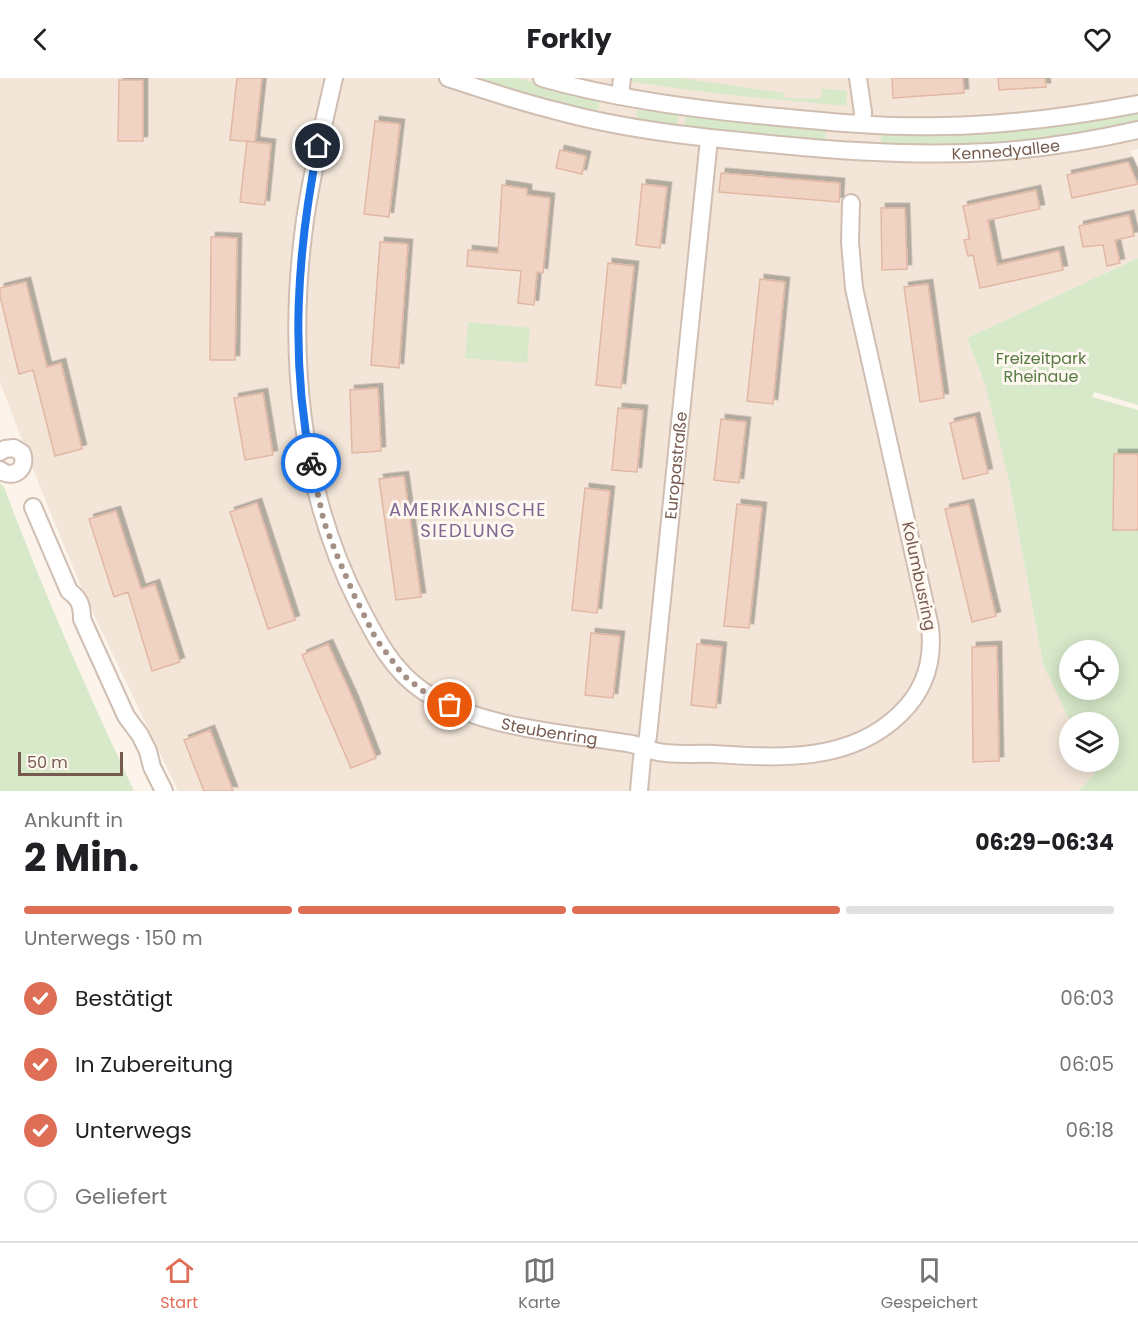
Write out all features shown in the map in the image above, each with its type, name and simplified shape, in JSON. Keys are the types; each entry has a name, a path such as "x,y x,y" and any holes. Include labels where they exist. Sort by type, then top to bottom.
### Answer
{"street":[{"name":"Steubenring","path":"334,78 305,221 298,329 299,383 309,453 324,522 354,595 388,658 403,675 423,691 480,718 644,747"},
{"name":"Kennedyallee","path":"448,78 559,112 627,126 709,138 872,152 932,154 991,152 1054,146 1138,130"},
{"name":"Kennedyallee","path":"542,78 621,96 715,111 861,124 943,126 988,124 1051,119 1138,104"},
{"path":"622,78 621,96 627,126"},
{"path":"846,150 861,124 863,112 858,78"},
{"path":"605,122 621,96"},
{"path":"861,124 872,152"},
{"name":"Europastraße","path":"639,791 644,747 648,736 709,138"},
{"name":"Kolumbusring","path":"644,747 655,752 775,757 807,755 849,747 872,737 894,720 914,700 927,675 932,646 930,627 854,288 850,242 851,203"},
{"path":"0,470 7,474 15,473 24,463 24,458 18,450 2,446"},
{"path":"33,507 69,591 78,597 82,619 126,716 148,751 152,767 164,791"}],"shaded area":[{"path":"0,78 1138,78 1138,149 1130,151 1138,168 1138,258 967,338 985,384 1009,481 1043,664 1066,712 1059,712 1059,772 1093,772 1094,775 1078,791 178,791 84,594 0,382"}],"green space":[{"path":"475,78 517,78 596,99 599,101 599,108 593,112"},
{"path":"632,78 681,78 784,93 783,97 787,98 821,99 822,89 845,90 847,91 846,106 729,95 633,82"},
{"path":"640,108 679,113 677,127 638,120 636,113"},
{"path":"1138,110 1138,121 1094,133 981,146 884,146 880,139 885,132"},
{"path":"686,114 826,128 825,143 684,128"},
{"name":"Freizeitpark Rheinaue","path":"1138,258 1138,405 1094,392 1092,397 1138,410 1138,454 1114,454 1113,529 1138,530 1138,791 1078,791 1094,775 1093,772 1119,772 1119,712 1066,712 1060,700 1119,700 1119,640 1059,640 1059,698 1043,664 1009,481 985,384 967,338"},
{"path":"468,322 530,328 527,363 465,358"},
{"path":"0,483 4,487 66,641 134,791 0,791"}],"building":[{"path":"237,78 262,78 255,142 230,140"},
{"path":"892,78 963,78 964,93 893,98"},
{"path":"998,78 1045,78 1046,87 999,90"},
{"path":"119,80 143,80 143,141 118,141"},
{"path":"375,121 400,124 389,217 364,214"},
{"path":"247,141 271,144 265,205 240,202"},
{"path":"560,150 586,156 582,174 556,168"},
{"path":"1128,162 1138,184 1072,198 1067,175"},
{"path":"721,173 840,183 839,202 719,192"},
{"path":"642,184 667,187 660,248 636,245"},
{"path":"502,185 527,189 527,195 550,198 543,273 537,272 534,305 518,303 521,271 467,266 468,250 498,253"},
{"path":"1036,190 1040,209 988,220 997,265 1059,251 1063,270 980,288 973,255 968,256 964,240 970,239 963,206"},
{"path":"881,208 905,208 907,269 882,270"},
{"path":"1129,215 1134,236 1115,240 1120,263 1107,266 1103,245 1083,247 1079,226"},
{"path":"211,237 237,238 235,360 210,360"},
{"path":"380,242 408,244 399,368 371,365"},
{"path":"608,263 634,266 621,388 596,385"},
{"path":"760,279 785,282 773,404 747,401"},
{"path":"26,282 47,367 61,363 82,449 55,456 33,370 19,374 0,296 0,288"},
{"path":"928,284 944,398 920,402 904,287"},
{"path":"378,388 381,451 352,453 350,390"},
{"path":"263,393 273,455 245,460 234,398"},
{"path":"618,408 643,410 637,472 612,470"},
{"path":"975,417 988,473 963,479 950,423"},
{"path":"721,419 746,422 739,483 714,480"},
{"path":"1114,454 1138,454 1138,530 1113,530"},
{"path":"404,476 421,597 396,600 379,479"},
{"path":"585,488 610,491 597,613 572,610"},
{"path":"257,503 295,620 268,629 230,512"},
{"path":"737,504 762,507 749,628 724,626"},
{"path":"969,504 996,616 972,622 945,509"},
{"path":"116,511 141,589 155,584 180,662 152,671 128,592 114,597 89,519"},
{"path":"591,633 620,636 613,698 585,695"},
{"path":"328,644 354,701 376,758 351,768 302,655"},
{"path":"697,644 722,647 716,708 691,705"},
{"path":"997,646 999,761 973,762 972,647"},
{"path":"210,730 233,791 204,791 184,740"}],"way so far":[{"path":"311,463 324,522 345,576 376,639 388,658 403,675 423,691 450,705"}],"district":[{"name":"AMERIKANISCHE SIEDLUNG","path":"468,519"}],"route":[{"path":"311,463 299,383 298,329 305,221 318,146"}]}
